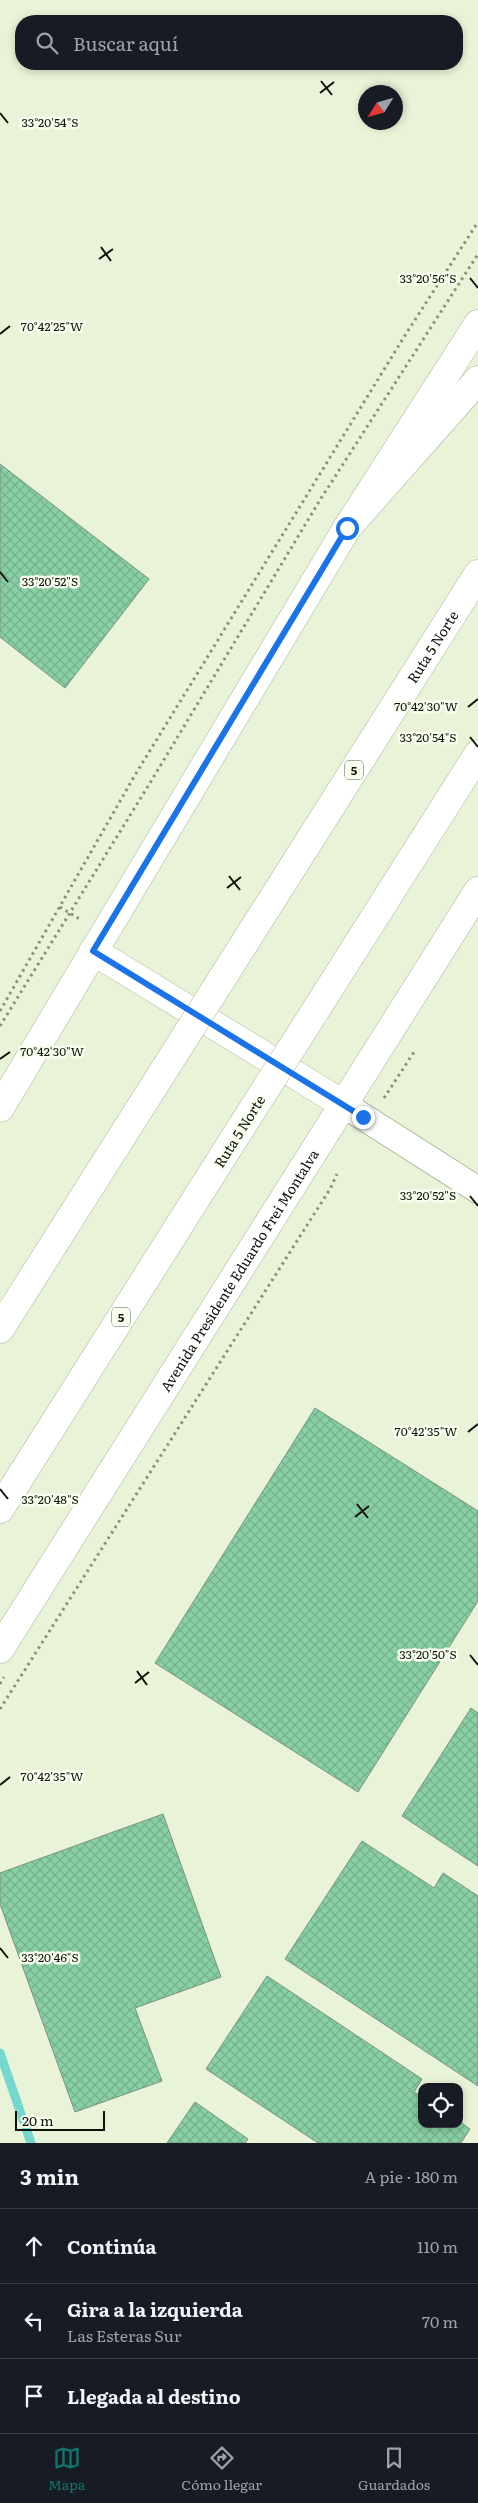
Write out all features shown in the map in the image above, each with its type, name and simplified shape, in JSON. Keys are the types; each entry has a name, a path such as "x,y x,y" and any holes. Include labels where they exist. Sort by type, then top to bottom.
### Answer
{"main road":[{"path":"0,1108 347,528 478,324"},
{"path":"347,528 478,380"},
{"name":"Ruta 5 Norte","path":"0,1329 478,574"},
{"name":"Ruta 5 Norte","path":"0,1508 478,754"},
{"name":"Avenida Presidente Eduardo Frei Montalva","path":"0,1649 353,1110 478,891"},
{"path":"93,951 353,1110"}],"street":[{"path":"353,1110 478,1190"}],"path":[{"path":"0,1011 140,766 399,345 478,222"},
{"path":"0,1026 150,783 320,500 478,254"},
{"path":"353,1110 387,1095 418,1046"},
{"path":"0,1709 325,1197 338,1170"}],"building":[{"path":"0,464 149,579 65,688 0,637"},
{"path":"315,1408 478,1511 478,1601 358,1792 155,1663"},
{"path":"471,1708 478,1713 478,1866 402,1816"},
{"path":"163,1814 221,1977 135,2008 162,2081 75,2112 0,1904 0,1873"},
{"path":"362,1841 434,1888 443,1873 478,1896 478,2086 285,1959"},
{"path":"267,1976 422,2079 414,2092 418,2094 418,2128 463,2128 463,2124 470,2129 461,2143 318,2143 206,2069"},
{"path":"195,2102 248,2139 245,2143 167,2143"}],"waterway":[{"path":"0,2053 31,2143"}],"route":[{"path":"347,528 93,951 363,1117"}]}
